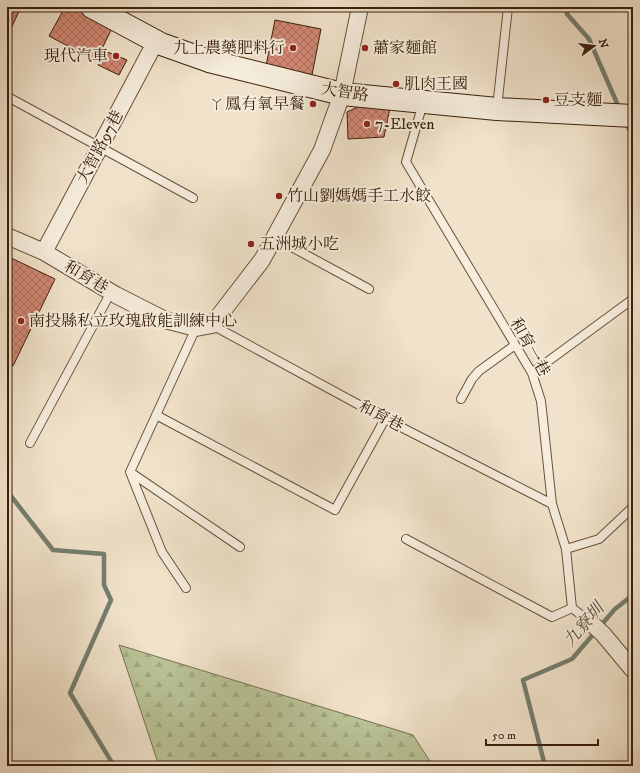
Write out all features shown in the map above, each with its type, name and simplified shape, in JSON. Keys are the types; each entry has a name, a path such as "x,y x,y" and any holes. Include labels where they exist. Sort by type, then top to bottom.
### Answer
{"street":[{"name":"大智路","path":"92,7 156,41 209,62 342,94 497,109 624,116"},
{"path":"204,326 262,260 322,150 342,94 360,7"},
{"name":"大智路97巷","path":"44,252 156,41"},
{"name":"和育巷","path":"7,236 44,252 111,292 165,320 204,326"},
{"path":"590,621 633,670"}],"lane":[{"path":"497,109 508,7"},
{"path":"8,97 193,198"},
{"name":"和育一巷","path":"423,101 406,162 532,373 541,401 552,504 566,549 572,608"},
{"path":"275,238 369,288"},
{"path":"30,443 111,292"},
{"path":"532,373 633,299"},
{"path":"186,588 162,552 130,472 156,415 204,326"},
{"name":"和育巷","path":"204,326 552,504"},
{"path":"461,399 472,378 479,370 515,345"},
{"path":"156,415 335,510 385,418"},
{"path":"130,472 240,547"},
{"path":"566,549 599,539 633,507"},
{"path":"406,538 552,617 572,608 590,621"}],"green space":[{"path":"119,645 413,735 433,766 159,766"}],"building":[{"path":"7,7 21,7 7,37"},
{"path":"65,7 77,7 113,26 96,61 49,36"},
{"name":"九上農藥肥料行","path":"275,20 321,29 312,75 266,66"},
{"path":"105,51 127,60 119,75 98,65"},
{"name":"7-Eleven","path":"362,105 390,108 384,137 348,139 347,112"},
{"name":"南投縣私立玫瑰啟能訓練中心","path":"7,256 55,279 13,366 7,363"}],"waterway":[{"name":"九寮圳","path":"566,7 567,14 589,39 620,110"},
{"name":"九寮圳","path":"626,122 633,139"},
{"path":"7,491 53,550 104,554 104,585 111,600 70,693 114,766"},
{"name":"九寮圳","path":"545,766 523,680 572,659 615,609 633,595"}],"place":[{"name":"九上農藥肥料行","path":"293,48"},
{"name":"蕭家麵館","path":"365,48"},
{"name":"現代汽車","path":"116,56"},
{"name":"肌肉王國","path":"396,84"},
{"name":"豆支麵","path":"546,100"},
{"name":"ㄚ鳳有氧早餐","path":"313,104"},
{"name":"7-Eleven","path":"367,124"},
{"name":"竹山劉媽媽手工水餃","path":"279,196"},
{"name":"五洲城小吃","path":"251,244"},
{"name":"南投縣私立玫瑰啟能訓練中心","path":"21,321"}]}
